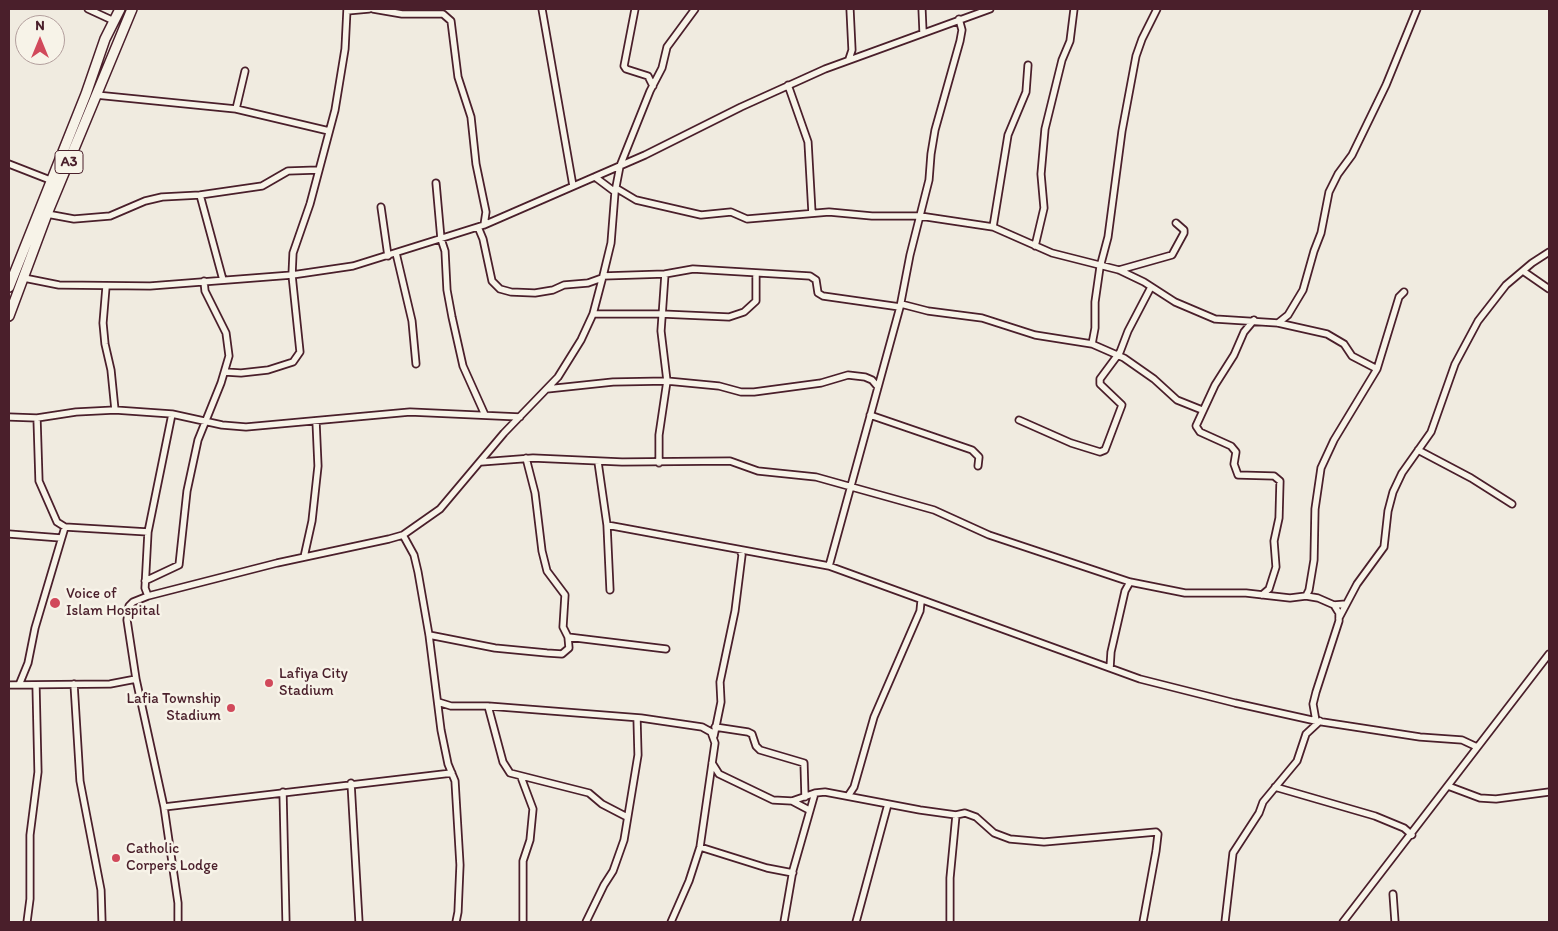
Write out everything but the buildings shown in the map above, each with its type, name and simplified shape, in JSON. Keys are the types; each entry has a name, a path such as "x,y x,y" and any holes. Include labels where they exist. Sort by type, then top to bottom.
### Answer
{"highway":[{"name":"A3","path":"9,283 120,9"},
{"name":"A3","path":"9,316 47,214 132,9"}],"street":[{"path":"88,9 114,22"},
{"path":"225,372 241,374 268,370 293,362 300,352 292,274 293,253 310,204 330,131 341,76 347,10 371,9 402,14 443,14 451,20 458,77 469,106 476,164 486,212 484,225"},
{"path":"542,9 573,186"},
{"path":"635,9 624,66 626,69 648,76 653,86"},
{"path":"178,922 178,903 164,807 136,679 127,612 133,602 148,596 403,535 440,509 504,433 558,378 593,314 611,243 615,190 620,166 662,68 667,47 695,9"},
{"path":"849,59 852,50 850,9"},
{"path":"922,9 923,32"},
{"path":"24,278 59,286 106,287 223,280 353,266 478,228 595,178 788,85 849,59 990,9"},
{"path":"1035,246 1044,208 1041,174 1045,129 1062,60 1070,41 1074,9"},
{"path":"1092,344 1100,267 1106,251 1122,131 1136,56 1157,9"},
{"path":"1278,323 1288,314 1303,290 1321,234 1329,192 1338,174 1352,155 1386,85 1417,9"},
{"path":"830,566 850,486 901,305 931,173 931,154 935,130 960,41 962,30 959,19"},
{"path":"852,50 861,55"},
{"path":"993,227 1008,135 1026,92 1028,65"},
{"path":"236,109 245,71"},
{"path":"788,85 808,142 812,213"},
{"path":"96,95 236,109 330,131"},
{"path":"9,164 50,180"},
{"path":"47,214 87,220 110,216 145,201 162,197 200,195 262,186 288,171 318,170"},
{"path":"595,178 636,200 701,215 731,212 747,219 812,213 920,216 993,227 1052,253 1100,267 1119,270 1175,302 1215,320 1254,320 1278,323 1327,334 1344,344 1352,356 1377,369"},
{"path":"436,183 447,290 463,366 485,415"},
{"path":"200,195 223,280"},
{"path":"381,207 388,256"},
{"path":"486,212 498,219"},
{"path":"1119,270 1172,255 1184,233 1184,230 1176,223"},
{"path":"478,228 483,239 492,281 500,289 511,292 535,293 554,290 564,285 588,283 603,277 665,274 693,269 810,276 816,280 818,293 822,296 901,305 928,311 982,318 1035,334 1092,344 1124,358 1154,379 1177,400 1202,410"},
{"path":"1318,721 1313,704 1339,618 1363,576 1384,547 1391,499 1402,473 1434,424 1455,364 1478,321 1500,291 1549,252"},
{"path":"396,254 412,321 416,364"},
{"path":"1523,271 1549,289"},
{"path":"593,314 662,314 729,317 744,312 756,301 756,273"},
{"path":"659,463 659,435 667,381 660,331 665,274"},
{"path":"145,581 179,564 187,491 205,420 225,372 229,356 226,333 205,291 204,281"},
{"path":"588,283 599,291"},
{"path":"106,287 103,323 104,344 112,370 115,410"},
{"path":"1018,420 1072,443 1103,452 1122,404 1100,384 1100,379 1117,356 1151,287"},
{"path":"1306,596 1309,590 1314,560 1314,508 1321,468 1334,440 1377,369 1398,297 1404,292"},
{"path":"1239,320 1244,332"},
{"path":"1254,320 1244,332 1202,410 1197,428 1231,446 1236,452 1234,464 1238,475 1274,476 1280,481 1279,518 1274,541 1276,567 1269,589 1262,595"},
{"path":"1121,348 1124,358"},
{"path":"547,389 613,382 667,381 719,386 740,392 754,392 821,383 848,375 872,380 881,377"},
{"path":"872,380 878,387"},
{"path":"9,417 37,418 76,412 115,410 172,414 222,425 246,427 410,412 452,416 520,417"},
{"path":"148,596 145,581 148,532 172,414"},
{"path":"870,415 972,450 979,457 978,466"},
{"path":"37,418 39,481 58,522 65,526 148,532"},
{"path":"304,558 312,521 318,466 316,422"},
{"path":"1418,450 1471,478 1512,504"},
{"path":"480,462 526,458 598,462 730,462 758,472 800,474 934,510 989,535 1121,580 1185,593 1262,595 1290,598 1306,596 1315,597 1334,605 1346,604"},
{"path":"429,635 495,648 562,654 569,648 568,637 563,627 565,595 547,571 526,458"},
{"path":"598,462 607,525 610,590"},
{"path":"607,525 741,552 830,566 920,601 1140,678 1318,721 1420,737 1462,740 1477,747"},
{"path":"19,685 28,662 35,628 65,526"},
{"path":"9,534 60,538"},
{"path":"403,535 414,555 429,635 448,764 452,773 460,865 459,904 456,922"},
{"path":"671,922 689,881 700,847 712,763 715,725 721,702 720,682 734,619 741,552"},
{"path":"1121,580 1125,591"},
{"path":"1110,668 1111,652 1125,591 1130,582"},
{"path":"1269,589 1272,596"},
{"path":"1309,590 1315,597"},
{"path":"848,796 854,786 874,717 920,611 920,601"},
{"path":"1334,605 1339,618"},
{"path":"568,637 666,649"},
{"path":"1342,922 1412,834 1549,654"},
{"path":"9,685 110,684 136,679"},
{"path":"74,684 80,781 101,890 102,922"},
{"path":"27,922 30,899 30,835 38,772 36,685"},
{"path":"438,702 450,706 488,706 637,718 707,729 715,725 748,732 752,734 756,746 760,750 804,763 805,796"},
{"path":"440,715 450,706"},
{"path":"488,706 503,762 510,773 589,793 602,804 627,817"},
{"path":"586,922 613,871 624,840 638,755 637,718"},
{"path":"1225,922 1233,853 1259,813 1263,802 1296,761 1306,734 1318,721"},
{"path":"707,729 714,736"},
{"path":"712,763 719,774 764,797 792,802 809,810"},
{"path":"164,807 351,783 452,773"},
{"path":"710,777 719,774"},
{"path":"520,777 533,809 530,840 523,861 522,922"},
{"path":"351,783 359,922"},
{"path":"854,786 859,798"},
{"path":"1448,786 1464,794 1488,798 1549,792"},
{"path":"1275,787 1375,816 1404,828 1412,834"},
{"path":"283,792 286,922"},
{"path":"792,802 805,796 825,792 956,815 965,813 976,817 994,833 1010,839 1044,842 1156,832 1156,851 1143,922"},
{"path":"784,922 793,873 815,793"},
{"path":"856,922 888,804"},
{"path":"950,922 950,878 956,815"},
{"path":"700,847 767,868 793,873"},
{"path":"1393,894 1395,922"}],"place":[{"name":"Voice of Islam Hospital","path":"55,603"},
{"name":"Lafiya City Stadium","path":"269,683"},
{"name":"Lafia Township Stadium","path":"231,708"},
{"name":"Catholic Corpers Lodge","path":"116,858"}]}
